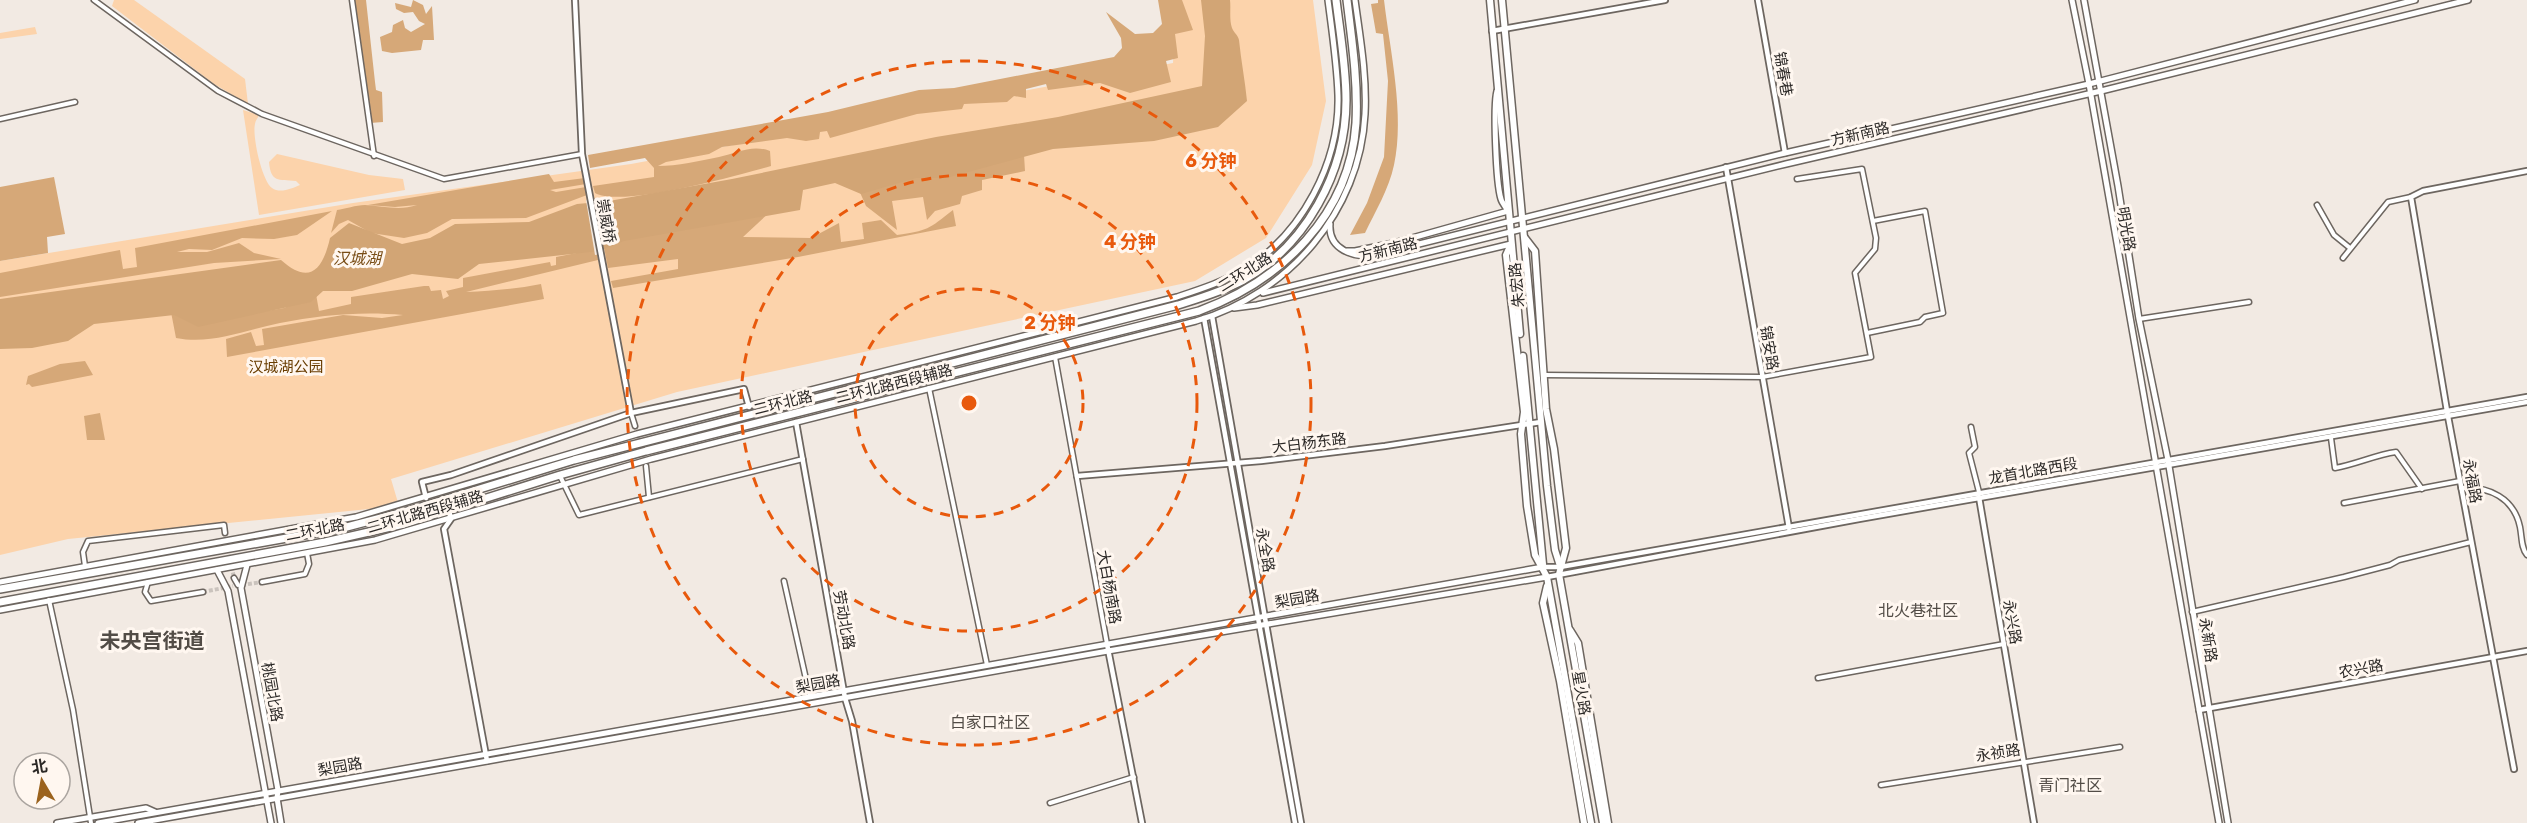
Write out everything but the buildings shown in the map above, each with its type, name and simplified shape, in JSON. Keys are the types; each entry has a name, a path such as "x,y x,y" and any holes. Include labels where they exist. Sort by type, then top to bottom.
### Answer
{"highway":[{"name":"二环北路","path":"0,589 343,528 411,510 574,460 1178,305 1223,291 1260,270 1285,248 1311,218 1330,179 1344,130 1346,99 1336,0"},
{"name":"二环北路","path":"0,602 48,597 404,524 560,475 1199,311 1227,300 1265,279 1295,253 1323,218 1348,161 1356,124 1356,83 1347,0"}],"main road":[{"name":"二环北路西段辅路","path":"0,582 356,517 637,434 1177,297 1222,282 1266,254 1302,213 1321,177 1332,148 1338,97 1328,0"},
{"name":"二环北路西段辅路","path":"0,610 48,597 247,565 375,540 451,519 562,483 1212,316 1226,310 1258,294 1290,270 1313,245 1331,220 1349,184 1359,150 1365,116 1355,0"},
{"name":"朱宏路","path":"1490,0 1526,424 1543,567"},
{"name":"朱宏路","path":"1502,0 1539,403 1559,570"},
{"name":"明光路","path":"2072,0 2157,465"},
{"name":"明光路","path":"2084,0 2139,319 2168,460"},
{"name":"方新南路","path":"1331,220 1330,232 1338,247 1352,255 1375,255 1522,216 1726,167 2089,84 2415,0"},
{"name":"方新南路","path":"1258,294 1727,178 2101,92 2468,0"},
{"path":"1338,247 1348,251 1365,249 1508,211"},
{"path":"1525,238 1534,252 1549,426 1566,548 1559,570"},
{"path":"1226,310 1257,305 1511,244"},
{"path":"1539,403 1549,426"},
{"path":"1526,424 1527,506 1536,555 1543,567"},
{"name":"永新路","path":"2168,460 2207,708 2228,823"},
{"name":"永新路","path":"2157,465 2219,823"},
{"name":"桃园北路","path":"247,565 241,588 278,790 281,823"},
{"name":"梨园路","path":"98,823 278,790 487,758 845,695 1543,567"},
{"name":"星火路","path":"1543,567 1568,690 1583,796 1591,823"},
{"name":"桃园北路","path":"218,570 228,591 272,823"},
{"name":"星火路","path":"1559,570 1603,823"},
{"path":"1547,580 1543,603 1573,736"},
{"name":"梨园路","path":"138,823 810,698 845,695 987,666 1547,580"},
{"path":"1569,628 1578,643 1608,823"},
{"path":"1556,666 1568,690"},
{"path":"1583,796 1584,823"},
{"path":"57,823 90,820 146,808 157,812"}],"street":[{"path":"94,0 218,91 262,114 374,156 444,179 582,154"},
{"path":"352,0 374,156"},
{"name":"崇威桥","path":"575,0 582,154 631,413"},
{"path":"1492,31 1665,0"},
{"name":"锦春巷","path":"1758,0 1785,153"},
{"path":"0,119 75,102"},
{"name":"锦安路","path":"1726,167 1789,530"},
{"path":"1544,375 1762,377 1871,357 1855,273 1875,249 1876,238 1862,169 1797,179"},
{"path":"2343,258 2388,202 2411,197 2423,191 2527,171"},
{"name":"永福路","path":"2411,197 2461,488 2492,658 2505,708 2514,769"},
{"path":"2317,205 2334,235 2350,248"},
{"path":"1867,333 1920,322 1925,317 1943,313 1925,211 1873,221"},
{"path":"2139,319 2249,302"},
{"name":"永全路","path":"1212,316 1301,823"},
{"name":"永全路","path":"1204,318 1294,823"},
{"name":"大白杨南路","path":"1054,356 1142,823"},
{"path":"929,388 987,666"},
{"path":"426,498 422,482 451,475 631,413 744,389 749,407"},
{"name":"龙首北路西段","path":"2157,465 2168,467 2331,438 2527,397"},
{"name":"龙首北路西段","path":"1543,567 1559,570 2157,465 2168,460 2527,402"},
{"path":"631,413 635,426"},
{"name":"劳动北路","path":"796,422 870,823"},
{"name":"大白杨东路","path":"1077,476 1385,447 1541,422"},
{"name":"永兴路","path":"1971,427 1975,447 1969,453 1979,495 2034,823"},
{"path":"2331,438 2335,468 2364,462 2374,456 2397,452 2422,489"},
{"path":"560,475 579,515 804,459"},
{"path":"646,466 650,496"},
{"path":"2344,503 2460,481"},
{"path":"2461,488 2476,487 2496,492 2520,524 2524,552 2527,555"},
{"path":"449,510 451,519 444,529 487,758"},
{"path":"85,566 83,552 88,541 224,525 225,533"},
{"path":"2192,612 2344,577 2390,565 2399,560 2471,543"},
{"path":"262,582 305,574 309,564 307,553"},
{"name":"龙首北路西段","path":"1547,580 1559,570"},
{"path":"784,581 810,698"},
{"path":"148,582 145,592 151,601 203,592"},
{"path":"48,597 73,710 90,820"},
{"path":"1818,678 2004,644"},
{"name":"农兴路","path":"2199,710 2527,651"},
{"name":"永祯路","path":"1881,785 2120,747"},
{"path":"1050,802 1134,777"}],"green space":[{"path":"114,0 134,0 245,79 248,104 214,84 112,6"},
{"name":"汉城湖公园","path":"1166,0 1313,0 1326,101 1312,165 1266,238 1195,281 677,392 391,479 399,506 68,539 0,555 0,261 353,203 631,164 1173,63 1174,42"},
{"path":"35,27 37,34 0,39 0,33"},
{"path":"243,110 259,115 254,130 259,158 268,184 275,190 286,190 300,185 296,181 280,180 274,177 269,162 277,154 369,175 403,179 405,190 259,215"}],"shaded area":[{"path":"353,0 366,0 376,90 382,92 383,122 370,123"},
{"path":"413,0 423,5 426,14 432,6 434,40 423,40 421,50 392,53 382,51 380,37 392,32 393,25 403,20 405,28 411,32 425,24 419,21 413,12 404,13 396,9 395,3 411,7"},
{"path":"1158,0 1182,0 1193,30 1175,34 1178,58 1166,61 1171,82 1130,93 1100,83 1048,90 1046,84 1026,89 1026,98 1014,96 1007,102 964,104 962,109 917,114 830,138 827,131 820,132 819,139 806,141 787,138 722,147 709,154 666,162 658,166 696,162 757,148 770,151 771,166 708,182 629,196 609,197 595,193 593,186 654,177 654,168 645,158 590,168 588,155 828,112 919,90 954,88 1114,57 1122,48 1121,38 1106,12 1135,34 1153,33 1162,24"},
{"path":"1378,0 1384,0 1393,61 1398,125 1397,146 1389,183 1365,233 1350,235 1367,203 1384,157 1388,81 1383,34 1376,33 1371,4 1378,3"},
{"path":"1024,155 1025,171 982,180 982,190 962,196 960,204 935,211 927,220 923,197 892,201 897,230 866,206 858,188"},
{"path":"549,174 554,182 585,178 586,184 550,190 556,192 586,187 587,195 526,218 452,219 427,233 404,238 371,233 348,220 339,224 331,233 337,210 365,205 398,208 411,207 417,205 395,207 368,205"},
{"path":"54,177 65,234 47,237 48,253 0,261 0,187"},
{"path":"773,209 743,237 811,238 839,223 841,242 864,239 862,223 881,220 897,235 927,228 953,210 956,226 798,257 613,288 611,281 678,269 678,259 608,268 604,247 630,236"},
{"path":"332,211 297,235 274,239 242,238 212,250 189,249 177,252 207,252 239,243 254,253 281,259 214,263 0,297 0,273 120,250 123,269 137,267 135,248"},
{"path":"597,249 598,260 466,292 541,284 544,299 227,357 226,339 251,332 256,346 264,345 262,329 343,315 382,318 403,315 372,313 326,316 280,323 228,336 189,340 176,338 171,312 208,321 284,308 316,294 319,311 351,304 351,297 424,286 429,286 431,291 441,290 443,299 449,296 446,291 463,287 463,278 550,262 551,266 556,265 556,257"},
{"path":"85,361 93,375 32,387 29,384 26,385 28,376 60,364"},
{"path":"100,413 105,440 87,440 84,416"}],"water":[{"name":"汉城湖","path":"1201,0 1230,0 1231,25 1239,40 1247,101 1218,127 1154,141 1053,149 946,178 916,178 861,194 835,183 803,190 800,210 624,241 600,251 479,264 458,279 412,274 352,291 323,291 311,302 198,327 174,315 94,324 68,341 32,348 0,349 0,299 281,260 291,268 307,273 319,265 330,238 349,223 402,244 430,238 455,224 529,222 577,204 609,201 732,179 936,137 1058,117 1202,86 1205,36"}],"pier":[{"path":"595,199 604,253 595,255 586,200"}],"tunnel":[{"path":"635,426 645,462"},
{"path":"228,549 234,578"},
{"path":"242,585 262,582"},
{"path":"203,592 233,586"}],"district":[{"name":"北火巷社区","path":"1918,610"},
{"name":"未央宫街道","path":"152,641"},
{"name":"白家口社区","path":"990,722"},
{"name":"青门社区","path":"2070,785"}]}
